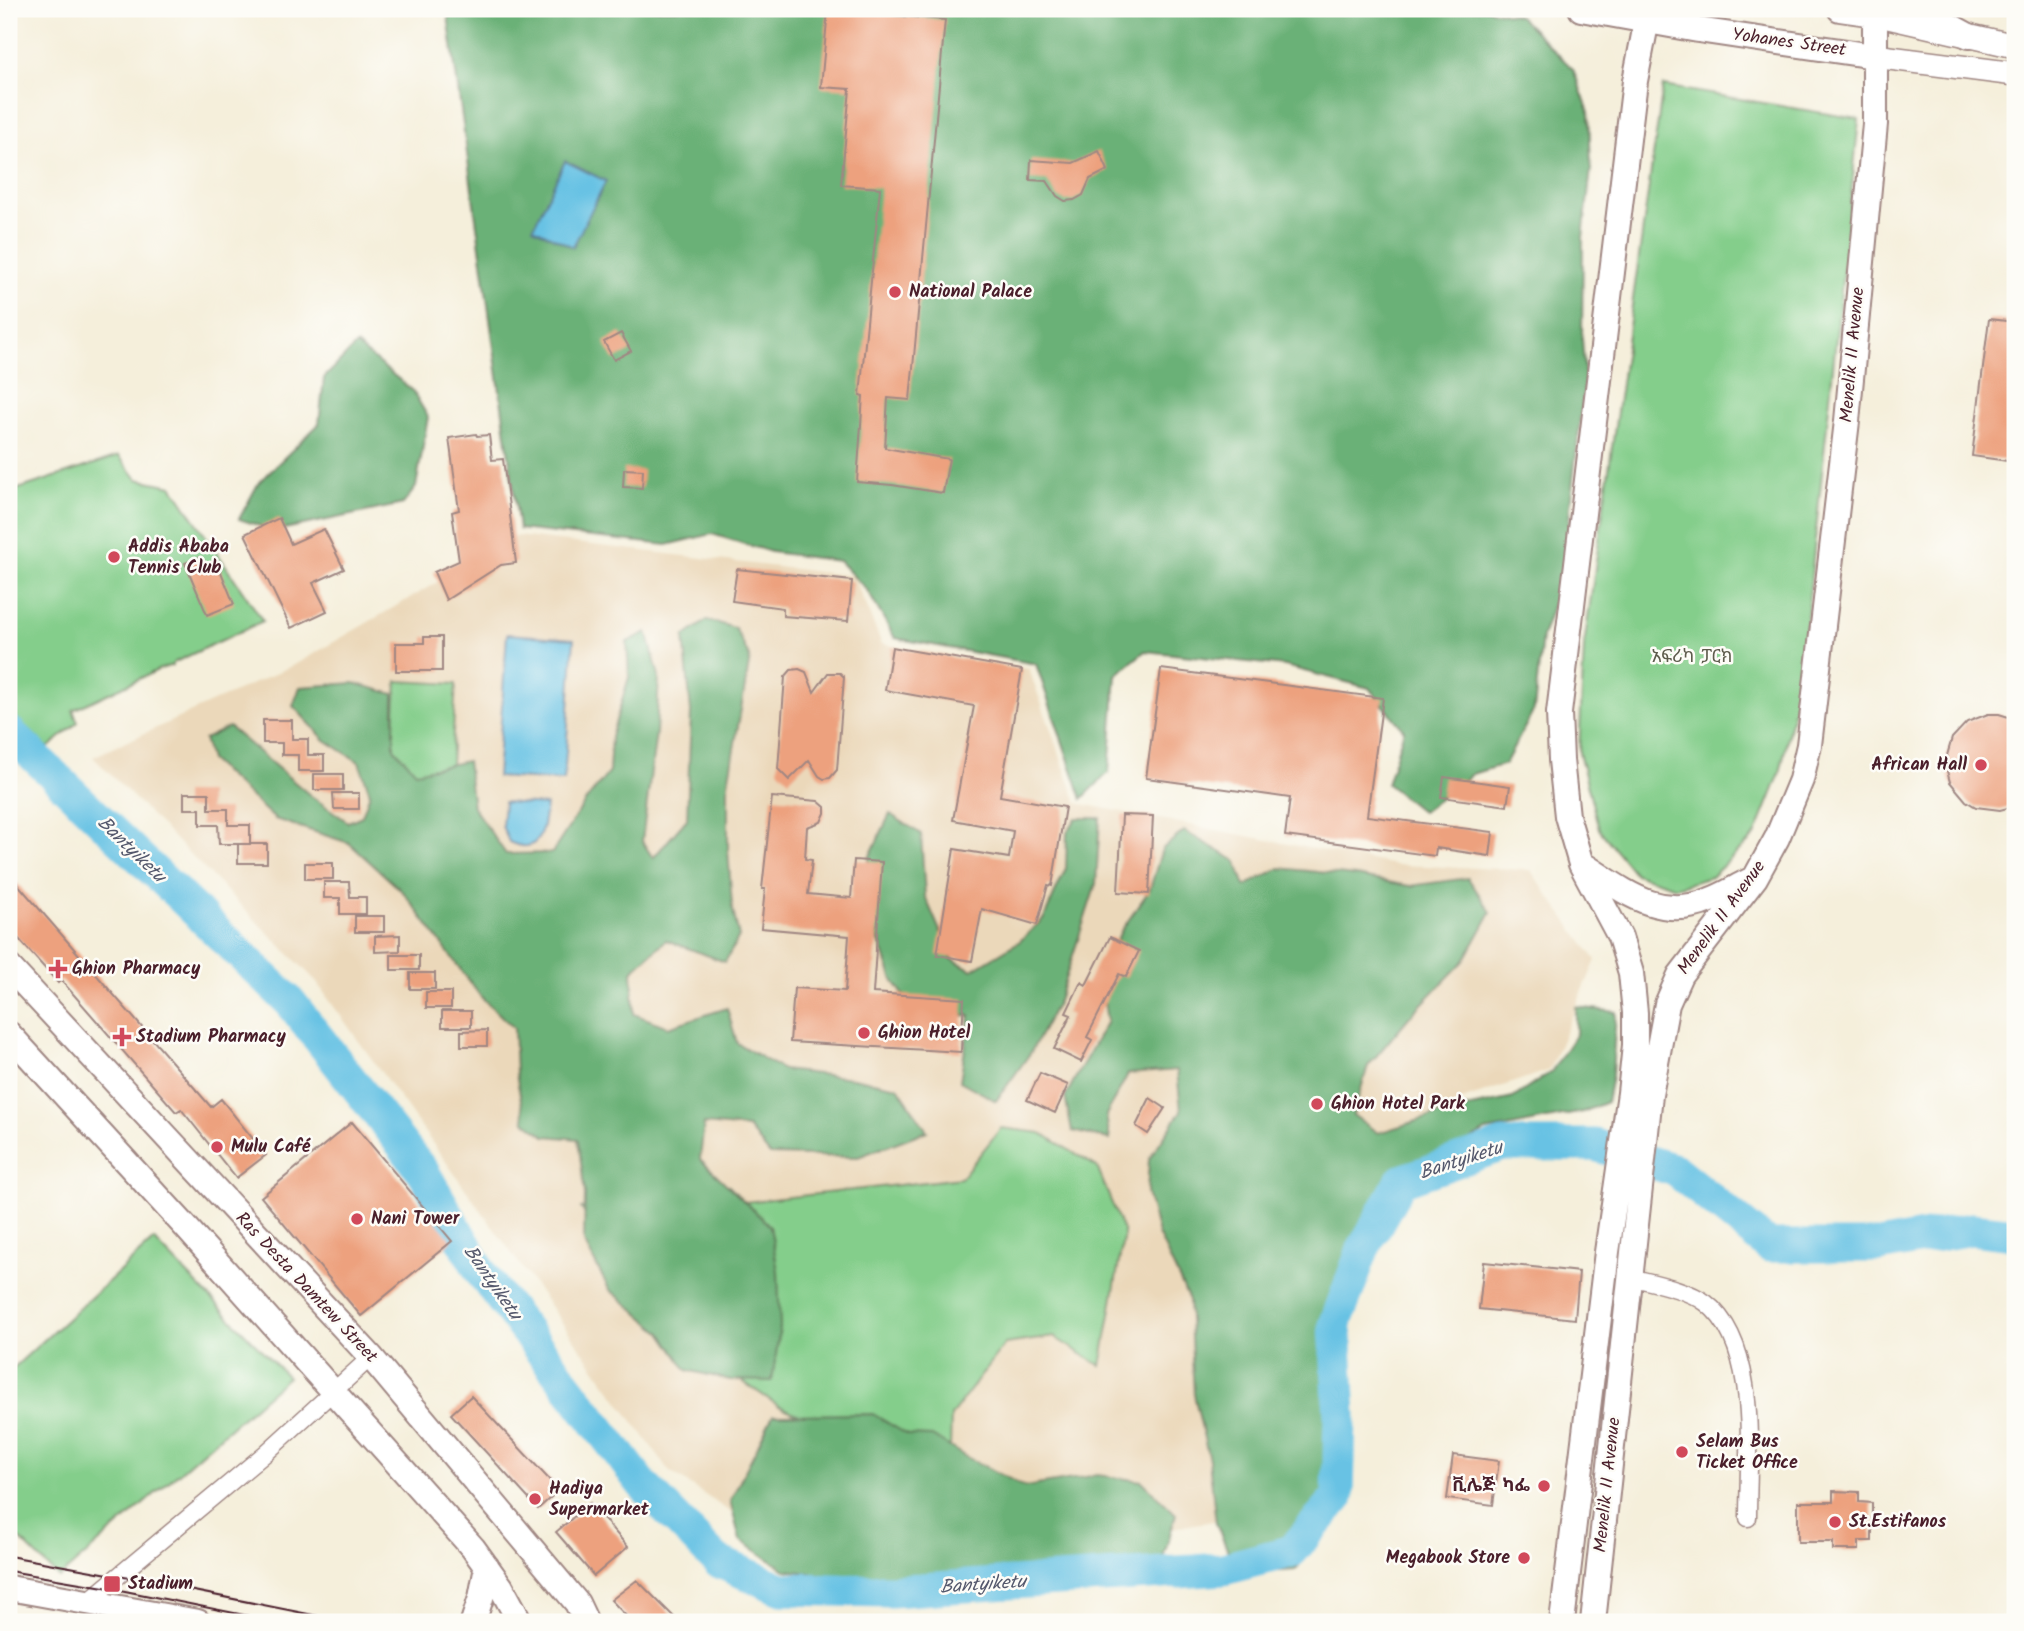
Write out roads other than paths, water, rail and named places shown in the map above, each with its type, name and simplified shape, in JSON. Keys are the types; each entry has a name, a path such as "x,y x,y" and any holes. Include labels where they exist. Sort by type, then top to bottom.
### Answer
{"main road":[{"name":"Yohanes Street","path":"1581,9 1700,19 1874,56"},
{"path":"1840,9 1875,12 2015,46"},
{"path":"1919,9 1969,36"},
{"name":"Menelik II Avenue","path":"1562,1622 1607,1252 1640,1094 1667,1004 1680,975 1755,878 1777,838 1801,780 1809,745 1849,394 1875,124 1875,12"},
{"name":"Menelik II Avenue","path":"1593,1622 1630,1270 1640,1094 1631,973 1620,937 1581,864 1567,816 1559,713 1635,81 1648,14"},
{"path":"1874,56 2015,74"},
{"path":"1581,864 1636,898 1657,906 1674,908 1708,902 1755,878"},
{"name":"Ras Desta Damtew Street","path":"9,967 371,1357 582,1612 602,1622"},
{"path":"9,1034 473,1548 502,1587 520,1622"},
{"path":"473,1622 487,1567"},
{"path":"9,1588 198,1622"}],"street":[{"path":"1630,1270 1706,1303 1735,1339 1742,1364 1748,1418 1748,1518"},
{"path":"87,1602 267,1452 371,1357"}],"water":[{"path":"565,161 606,181 573,247 533,228"},
{"path":"507,634 574,639 564,781 497,777"},
{"path":"504,802 546,805 541,831 534,843 520,846 509,842 502,826"}],"waterway":[{"name":"Bantyiketu","path":"9,732 291,1003 424,1173 482,1274 643,1485 717,1561 781,1589 891,1591 1223,1569 1292,1551 1338,1497 1340,1416 1335,1325 1363,1249 1401,1181 1503,1145 1595,1145 1675,1170 1769,1246 1879,1246 1971,1229 2015,1234"}],"tram line":[{"path":"9,1556 348,1622"},
{"path":"9,1571 279,1622"}],"place":[{"name":"National Palace","path":"895,292"},
{"name":"Addis Ababa Tennis Club","path":"114,557"},
{"name":"African Hall","path":"1981,765"},
{"name":"Ghion Pharmacy","path":"58,969"},
{"name":"Ghion Hotel","path":"864,1033"},
{"name":"Stadium Pharmacy","path":"122,1037"},
{"name":"Ghion Hotel Park","path":"1317,1104"},
{"name":"Mulu Café","path":"217,1147"},
{"name":"Nani Tower","path":"357,1219"},
{"name":"Selam Bus Ticket Office","path":"1682,1452"},
{"name":"ቪሌጅ ካፌ","path":"1544,1486"},
{"name":"Hadiya Supermarket","path":"535,1499"},
{"name":"St.Estifanos","path":"1835,1522"},
{"name":"Megabook Store","path":"1524,1558"},
{"name":"Stadium","path":"112,1584"}],"park label":[{"name":"አፍሪካ ፓርክ","path":"1692,657"}]}
